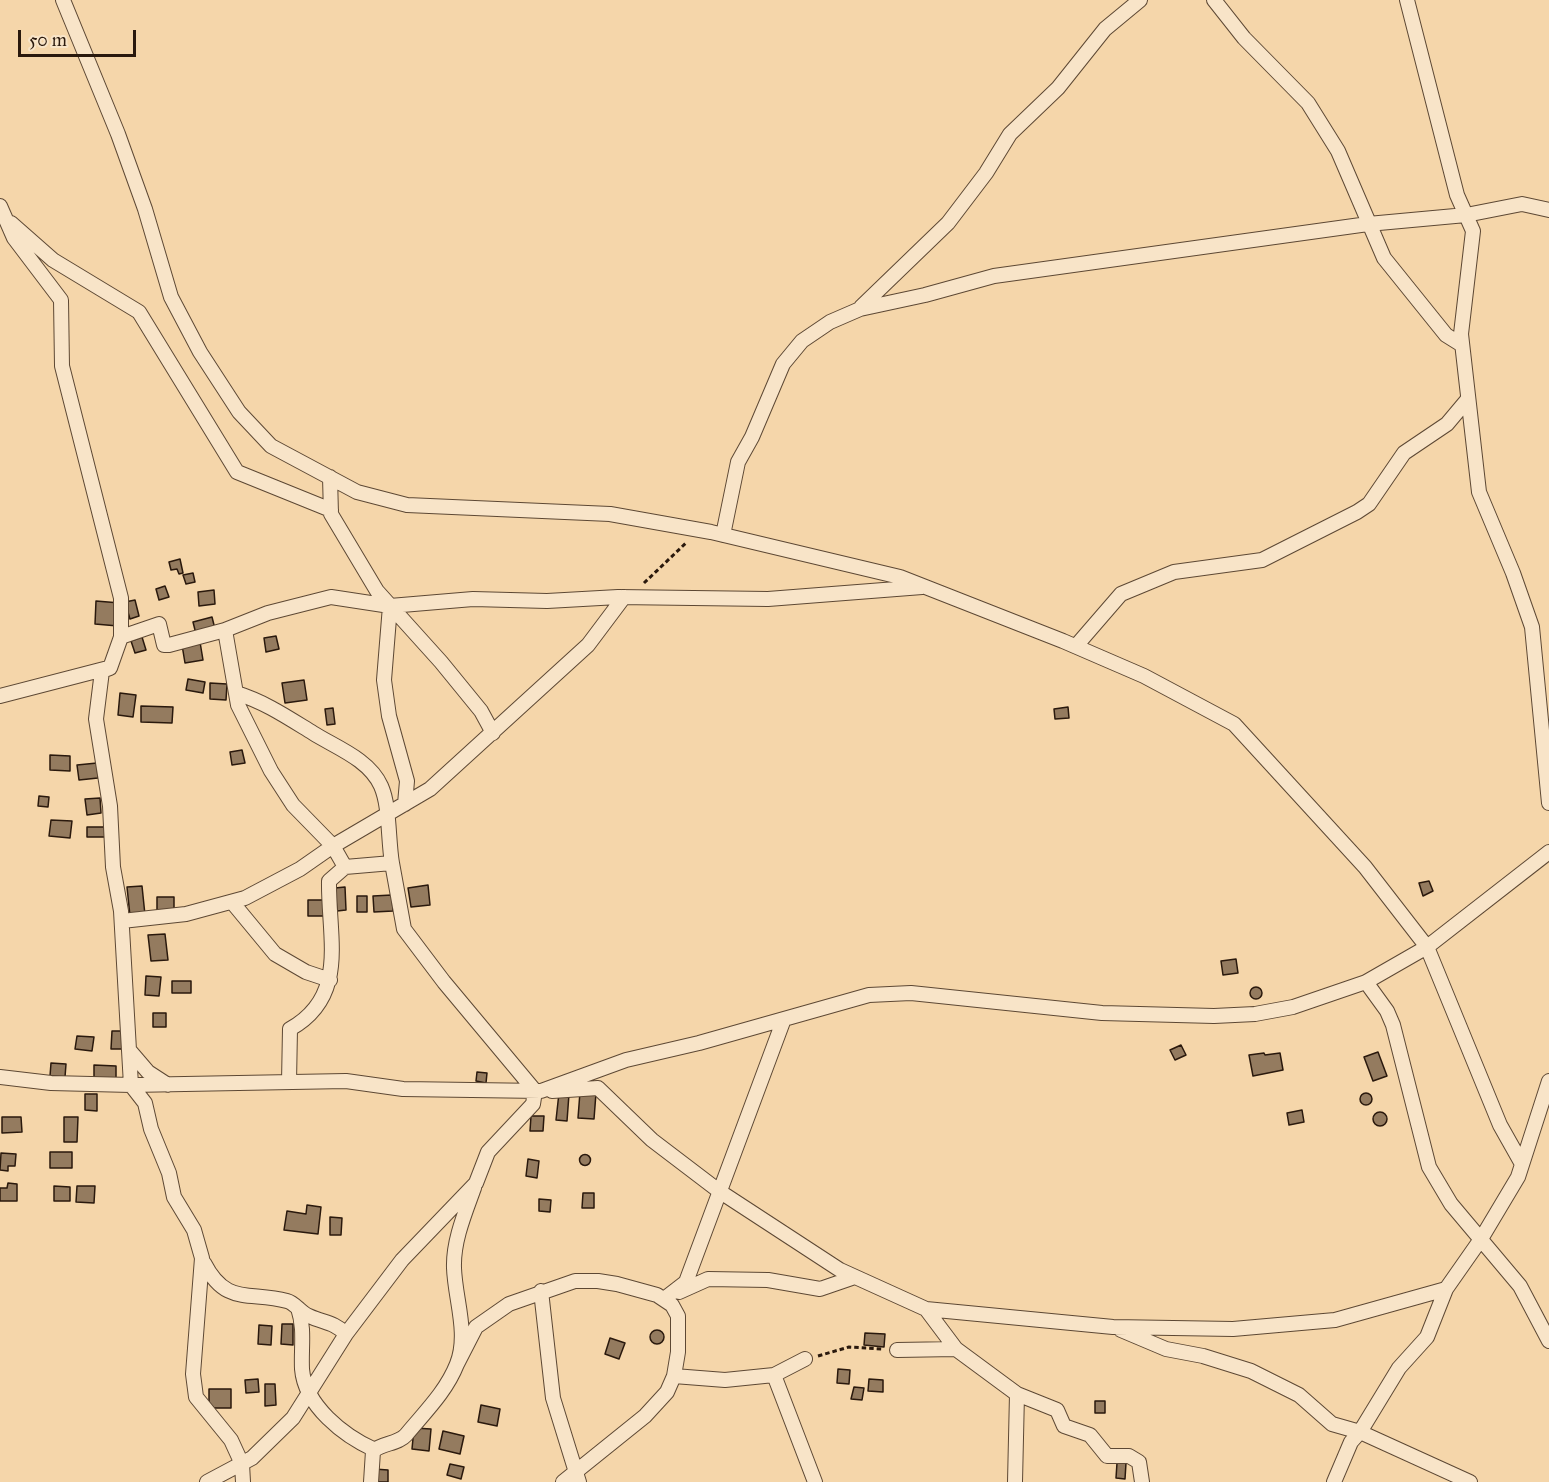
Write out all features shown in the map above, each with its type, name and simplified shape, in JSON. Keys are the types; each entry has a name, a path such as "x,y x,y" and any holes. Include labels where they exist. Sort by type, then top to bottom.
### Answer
{"street":[{"path":"63,0 122,145 145,209 171,297 200,352 239,412 271,446 357,492 407,505 610,513 723,535 900,577 1076,646 1144,676 1234,724 1365,867 1427,947 1500,1125 1522,1164"},
{"path":"860,309 948,223 986,173 1010,134 1058,88 1105,29 1140,0"},
{"path":"1214,0 1244,38 1301,94 1319,119 1338,151 1384,258 1446,335 1462,345"},
{"path":"1407,0 1457,195 1474,241 1462,345 1482,504 1507,558 1532,627 1549,803"},
{"path":"723,535 738,462 752,437 783,364 802,341 830,322 860,309 925,295 994,276 1368,224 1466,215 1522,204 1549,210"},
{"path":"0,206 14,238 61,300 62,366 121,598 121,637 110,668 102,671 96,718 110,806 114,867 122,921 131,1085 145,1102 151,1129 168,1173 174,1197 194,1230 202,1258 213,1280 238,1295 290,1302 309,1316 334,1323 346,1334"},
{"path":"8,221 53,260 139,312 237,472 331,510"},
{"path":"1076,646 1121,594 1174,572 1262,560 1357,512 1369,504 1404,453 1447,424 1468,399"},
{"path":"330,477 331,510 371,581 481,711 493,733"},
{"path":"121,637 159,624 164,645 225,630 268,613 331,597 390,606 473,598 547,601 630,597 756,599 927,587"},
{"path":"122,921 168,918 232,902 300,869 333,846 430,789 588,645 630,597"},
{"path":"390,606 384,680 389,716 407,781 405,804"},
{"path":"225,630 238,705 271,771 293,806 333,846 345,867"},
{"path":"0,696 110,668"},
{"path":"236,693 261,700 314,734 336,744 365,766 381,785 404,928 444,982 538,1091"},
{"path":"457,1364 461,1333 454,1267 456,1246 488,1152 533,1104 538,1091 626,1060 699,1043 868,995 911,993 1102,1013 1214,1016 1255,1014 1293,1007 1366,982 1427,947 1549,852"},
{"path":"289,1082 290,1029 302,1022 319,1004 330,980 333,963 329,881 345,867 392,863"},
{"path":"232,902 274,954 306,972 330,980"},
{"path":"1366,982 1387,1011 1393,1025 1429,1167 1451,1204 1520,1286 1549,1341"},
{"path":"664,1299 686,1282 784,1019"},
{"path":"130,1051 148,1072 168,1085"},
{"path":"0,1077 51,1083 131,1085 346,1081 403,1089 538,1091 598,1088 652,1140 719,1191 840,1270 926,1309 1113,1327 1233,1329 1335,1320 1446,1289"},
{"path":"1334,1482 1351,1442 1360,1432 1399,1368 1427,1337 1446,1289 1481,1239 1518,1177 1549,1081"},
{"path":"207,1482 252,1458 293,1418 346,1334 402,1260 476,1183"},
{"path":"202,1258 193,1374 194,1391 202,1407 225,1431 242,1464 243,1482"},
{"path":"664,1299 708,1279 768,1280 820,1289 855,1276"},
{"path":"371,1482 370,1466 375,1450 406,1434 413,1423 423,1416 436,1400 476,1327 509,1304 575,1281 598,1281 657,1295 672,1305 678,1316 678,1352 674,1376 667,1392 645,1416 578,1476 563,1482"},
{"path":"541,1291 553,1398 578,1476"},
{"path":"298,1308 303,1324 303,1373 310,1394 344,1433 375,1450"},
{"path":"926,1309 956,1349 1017,1394 1057,1410 1064,1426 1090,1435 1107,1456 1129,1456 1138,1462 1142,1482"},
{"path":"1113,1327 1166,1349 1203,1356 1251,1371 1299,1395 1332,1424 1360,1432 1470,1482"},
{"path":"897,1350 956,1349"},
{"path":"674,1376 725,1380 774,1375 805,1359"},
{"path":"774,1375 815,1482"},
{"path":"1015,1482 1017,1394"}],"path":[{"path":"630,597 646,578 700,530"},
{"path":"805,1359 849,1347 897,1350"}],"building":[{"path":"180,559 183,573 179,574 177,569 171,570 169,562"},
{"path":"193,573 195,582 186,584 183,575"},
{"path":"165,586 169,597 159,600 156,589"},
{"path":"214,590 215,604 199,606 198,592"},
{"path":"135,600 139,616 130,619 125,602"},
{"path":"96,601 120,603 118,626 95,624"},
{"path":"212,617 215,629 196,634 193,622"},
{"path":"276,636 279,649 266,652 264,638"},
{"path":"142,637 146,650 135,653 131,641"},
{"path":"200,642 203,660 185,663 182,645"},
{"path":"188,679 205,682 203,693 186,690"},
{"path":"304,680 307,700 285,703 282,683"},
{"path":"210,683 227,684 226,700 210,699"},
{"path":"120,693 136,695 133,717 118,715"},
{"path":"141,706 173,707 172,723 141,722"},
{"path":"1068,707 1069,718 1055,719 1054,709"},
{"path":"333,708 335,724 327,725 325,709"},
{"path":"242,750 245,763 232,765 230,752"},
{"path":"50,755 70,756 70,771 50,770"},
{"path":"97,763 98,778 79,780 77,765"},
{"path":"39,796 49,797 48,807 38,806"},
{"path":"100,798 101,813 87,815 85,799"},
{"path":"51,820 72,821 70,838 49,836"},
{"path":"87,827 105,827 105,837 87,837"},
{"path":"1429,881 1433,891 1423,896 1419,883"},
{"path":"428,885 430,905 411,907 408,888"},
{"path":"142,886 145,915 130,916 127,887"},
{"path":"345,887 346,910 337,911 335,888"},
{"path":"392,895 393,911 374,912 373,896"},
{"path":"357,896 367,896 367,912 357,912"},
{"path":"157,897 174,897 174,912 157,912"},
{"path":"308,900 327,900 327,916 308,916"},
{"path":"165,934 168,960 151,961 148,935"},
{"path":"1236,959 1238,973 1223,975 1221,961"},
{"path":"146,976 161,977 159,996 145,995"},
{"path":"172,981 191,981 191,993 172,993"},
{"path":"1258,987 1261,988 1261,998 1254,999 1251,998 1250,991 1251,988"},
{"path":"153,1013 166,1013 166,1027 153,1027"},
{"path":"112,1031 127,1031 127,1049 111,1049"},
{"path":"77,1036 94,1037 92,1051 75,1049"},
{"path":"1181,1045 1186,1055 1175,1060 1170,1050"},
{"path":"1378,1052 1387,1076 1373,1081 1364,1057"},
{"path":"1264,1053 1265,1055 1280,1053 1283,1070 1253,1076 1249,1055"},
{"path":"51,1063 66,1064 65,1077 50,1076"},
{"path":"94,1065 116,1066 116,1081 94,1080"},
{"path":"477,1072 487,1073 486,1083 476,1081"},
{"path":"580,1092 596,1093 594,1119 578,1118"},
{"path":"559,1093 569,1094 567,1121 556,1120"},
{"path":"1366,1093 1372,1099 1366,1105 1360,1099"},
{"path":"85,1094 97,1094 97,1111 85,1110"},
{"path":"1302,1110 1304,1122 1289,1125 1287,1113"},
{"path":"1380,1112 1385,1114 1387,1119 1385,1124 1380,1126 1375,1124 1373,1119 1375,1114"},
{"path":"531,1116 544,1116 543,1131 530,1131"},
{"path":"2,1117 21,1117 22,1132 2,1133"},
{"path":"64,1117 78,1117 77,1142 64,1142"},
{"path":"50,1152 72,1152 72,1168 50,1168"},
{"path":"1,1153 16,1154 15,1166 8,1166 8,1171 0,1170"},
{"path":"585,1154 591,1160 585,1166 579,1160"},
{"path":"528,1159 539,1161 537,1178 526,1176"},
{"path":"8,1183 17,1184 17,1201 0,1201 0,1188 7,1188"},
{"path":"54,1186 70,1187 70,1201 54,1201"},
{"path":"77,1186 95,1186 94,1203 76,1202"},
{"path":"583,1193 594,1193 594,1208 582,1208"},
{"path":"539,1199 551,1200 550,1212 539,1211"},
{"path":"307,1205 321,1207 318,1234 284,1230 287,1211 306,1214"},
{"path":"330,1217 342,1218 341,1235 330,1235"},
{"path":"282,1324 293,1324 293,1345 281,1344"},
{"path":"259,1325 272,1326 271,1345 258,1344"},
{"path":"657,1330 662,1332 664,1337 662,1342 657,1344 652,1342 650,1337 652,1332"},
{"path":"865,1333 885,1334 884,1347 864,1345"},
{"path":"610,1338 625,1343 619,1359 605,1354"},
{"path":"838,1369 850,1370 849,1384 837,1383"},
{"path":"258,1379 259,1392 246,1393 245,1380"},
{"path":"869,1379 883,1380 883,1392 868,1391"},
{"path":"265,1384 275,1384 276,1405 265,1406"},
{"path":"854,1387 864,1388 862,1400 851,1399"},
{"path":"209,1389 231,1389 231,1408 209,1408"},
{"path":"1095,1401 1105,1401 1105,1413 1095,1413"},
{"path":"481,1405 500,1409 497,1426 478,1422"},
{"path":"414,1428 431,1429 429,1451 412,1449"},
{"path":"443,1431 464,1436 460,1454 439,1449"},
{"path":"1117,1463 1126,1463 1125,1479 1116,1478"},
{"path":"450,1464 464,1467 461,1479 447,1475"},
{"path":"374,1469 388,1470 388,1482 374,1482"}]}
